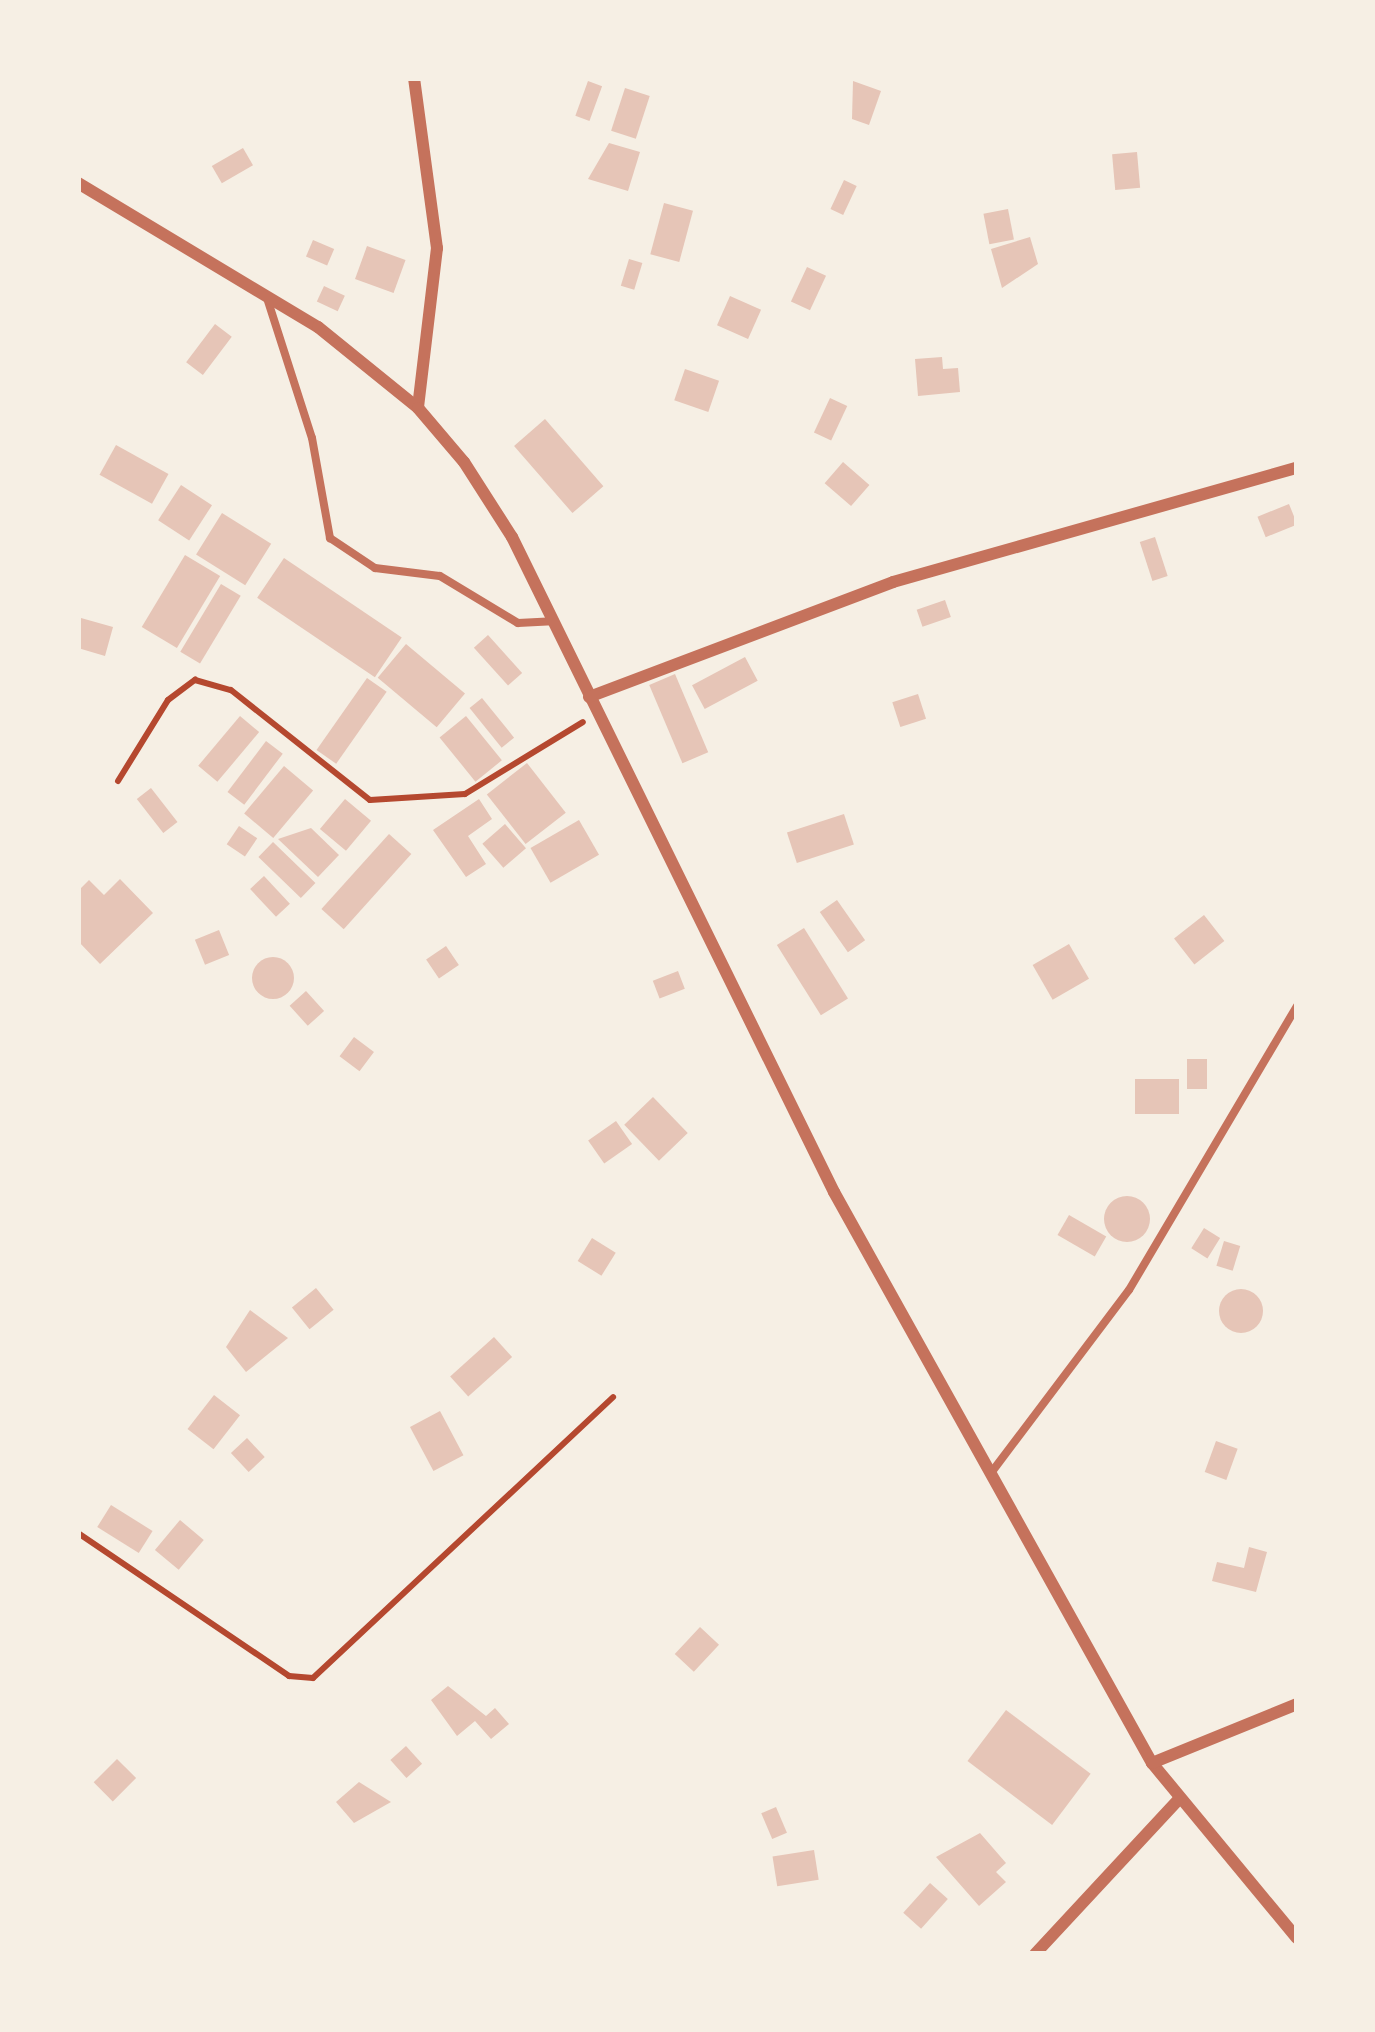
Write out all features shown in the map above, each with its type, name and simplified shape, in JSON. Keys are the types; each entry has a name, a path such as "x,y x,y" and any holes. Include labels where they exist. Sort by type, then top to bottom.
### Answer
{"street":[{"path":"414,78 437,248 431,368 418,408"},
{"path":"78,183 266,291 418,408 489,499 834,1192 994,1469 1152,1762 1177,1801 1297,1938"},
{"path":"589,697 893,582 1297,468"},
{"path":"1152,1762 1297,1704"},
{"path":"1035,1954 1177,1801"}],"lane":[{"path":"266,291 312,437 330,538 375,568 440,576 518,622 552,621"},
{"path":"994,1469 1130,1290 1297,1006"}],"path":[{"path":"118,781 168,700 195,680 231,690 370,800 465,794 532,744 597,715"},
{"path":"78,1533 289,1676 313,1678 613,1396"}],"building":[{"path":"588,81 602,86 589,121 575,116"},
{"path":"853,81 881,91 869,125 852,119"},
{"path":"625,88 650,96 636,139 611,131"},
{"path":"609,143 640,152 628,191 588,179"},
{"path":"243,148 253,165 222,183 212,166"},
{"path":"1137,152 1140,188 1115,190 1112,154"},
{"path":"844,180 857,186 843,215 830,209"},
{"path":"664,203 693,211 679,262 650,254"},
{"path":"1008,209 1014,239 989,244 983,214"},
{"path":"1030,237 1038,264 1002,288 991,249"},
{"path":"313,240 334,249 327,266 306,257"},
{"path":"367,246 406,260 394,293 355,279"},
{"path":"629,259 642,263 634,290 621,286"},
{"path":"807,267 826,276 810,310 791,301"},
{"path":"324,286 345,296 338,311 317,301"},
{"path":"730,296 761,310 748,339 717,325"},
{"path":"215,324 232,337 203,375 186,362"},
{"path":"942,357 943,369 958,368 960,392 918,396 915,359"},
{"path":"685,369 719,381 708,412 674,400"},
{"path":"830,398 847,406 831,440 814,432"},
{"path":"545,419 603,486 572,513 514,446"},
{"path":"116,445 168,474 152,504 100,475"},
{"path":"843,462 869,485 851,506 825,483"},
{"path":"181,485 212,505 189,540 158,520"},
{"path":"1289,504 1297,524 1266,537 1257,517"},
{"path":"222,513 271,544 245,585 196,555"},
{"path":"1155,537 1168,576 1152,581 1140,542"},
{"path":"185,555 220,576 177,648 142,627"},
{"path":"284,558 402,637 375,677 257,598"},
{"path":"221,584 241,596 200,664 180,652"},
{"path":"945,600 951,617 922,627 917,610"},
{"path":"81,618 113,627 105,656 78,648"},
{"path":"488,635 522,673 508,686 474,648"},
{"path":"406,644 465,693 437,727 378,678"},
{"path":"745,657 758,681 705,709 692,685"},
{"path":"675,674 708,752 682,763 649,685"},
{"path":"367,678 387,692 336,764 317,750"},
{"path":"918,694 926,719 900,727 892,702"},
{"path":"482,698 514,738 502,748 470,708"},
{"path":"240,716 259,732 217,782 198,766"},
{"path":"466,716 502,760 475,782 440,737"},
{"path":"266,741 283,754 244,805 227,792"},
{"path":"527,763 566,813 526,844 487,794"},
{"path":"284,766 313,790 273,838 244,813"},
{"path":"151,788 177,822 163,833 137,799"},
{"path":"345,799 371,821 346,851 320,829"},
{"path":"479,799 492,819 468,836 486,864 466,877 433,830"},
{"path":"844,814 854,844 797,863 787,833"},
{"path":"579,820 599,855 551,883 531,848"},
{"path":"505,824 526,848 503,868 482,844"},
{"path":"239,826 257,838 245,857 227,844"},
{"path":"311,828 339,855 318,877 278,839"},
{"path":"389,834 411,854 344,929 321,909"},
{"path":"273,842 315,883 301,898 258,857"},
{"path":"264,876 290,904 276,917 250,889"},
{"path":"120,879 153,913 100,964 78,941 78,891 89,880 104,895"},
{"path":"837,900 865,940 848,952 820,912"},
{"path":"1204,915 1224,941 1194,964 1174,938"},
{"path":"804,928 848,998 821,1015 777,945"},
{"path":"219,930 229,955 205,965 195,940"},
{"path":"1069,944 1089,979 1053,1000 1033,965"},
{"path":"446,946 459,965 439,978 426,959"},
{"path":"273,957 288,963 294,978 288,993 273,999 258,993 252,978 258,963"},
{"path":"678,971 685,989 660,998 653,981"},
{"path":"306,991 324,1011 308,1026 290,1006"},
{"path":"354,1037 374,1052 360,1071 340,1056"},
{"path":"1187,1059 1207,1059 1207,1089 1187,1089"},
{"path":"1135,1079 1179,1079 1179,1114 1135,1114"},
{"path":"653,1097 688,1133 659,1161 624,1125"},
{"path":"616,1121 632,1144 604,1163 588,1141"},
{"path":"1127,1196 1143,1203 1150,1219 1143,1235 1127,1242 1111,1235 1104,1219 1111,1203"},
{"path":"1069,1215 1106,1236 1095,1256 1058,1235"},
{"path":"1204,1228 1220,1238 1207,1258 1191,1248"},
{"path":"592,1238 616,1253 601,1276 578,1261"},
{"path":"1224,1241 1240,1246 1233,1271 1216,1266"},
{"path":"316,1288 334,1310 310,1329 292,1308"},
{"path":"1241,1289 1257,1295 1263,1311 1257,1327 1241,1333 1225,1327 1219,1311 1225,1295"},
{"path":"250,1310 288,1338 246,1372 226,1347"},
{"path":"494,1337 512,1357 468,1397 450,1376"},
{"path":"214,1395 240,1415 214,1449 188,1429"},
{"path":"440,1411 463,1455 433,1471 410,1427"},
{"path":"247,1438 265,1457 249,1472 231,1453"},
{"path":"1216,1441 1238,1449 1226,1480 1205,1472"},
{"path":"111,1505 153,1531 139,1553 97,1527"},
{"path":"180,1520 204,1540 179,1570 155,1550"},
{"path":"1249,1547 1267,1552 1256,1592 1212,1581 1217,1562 1244,1568"},
{"path":"700,1627 719,1645 694,1672 675,1654"},
{"path":"448,1686 486,1716 495,1708 509,1724 491,1739 475,1721 457,1736 431,1700"},
{"path":"1006,1710 1091,1774 1052,1825 967,1761"},
{"path":"406,1746 422,1764 406,1778 390,1760"},
{"path":"117,1759 136,1778 113,1801 94,1782"},
{"path":"359,1782 391,1802 354,1823 336,1802"},
{"path":"776,1807 787,1833 772,1839 761,1813"},
{"path":"980,1833 1006,1863 996,1872 1006,1882 979,1906 936,1857"},
{"path":"814,1850 819,1880 777,1886 773,1857"},
{"path":"930,1883 948,1899 921,1929 903,1913"}]}
